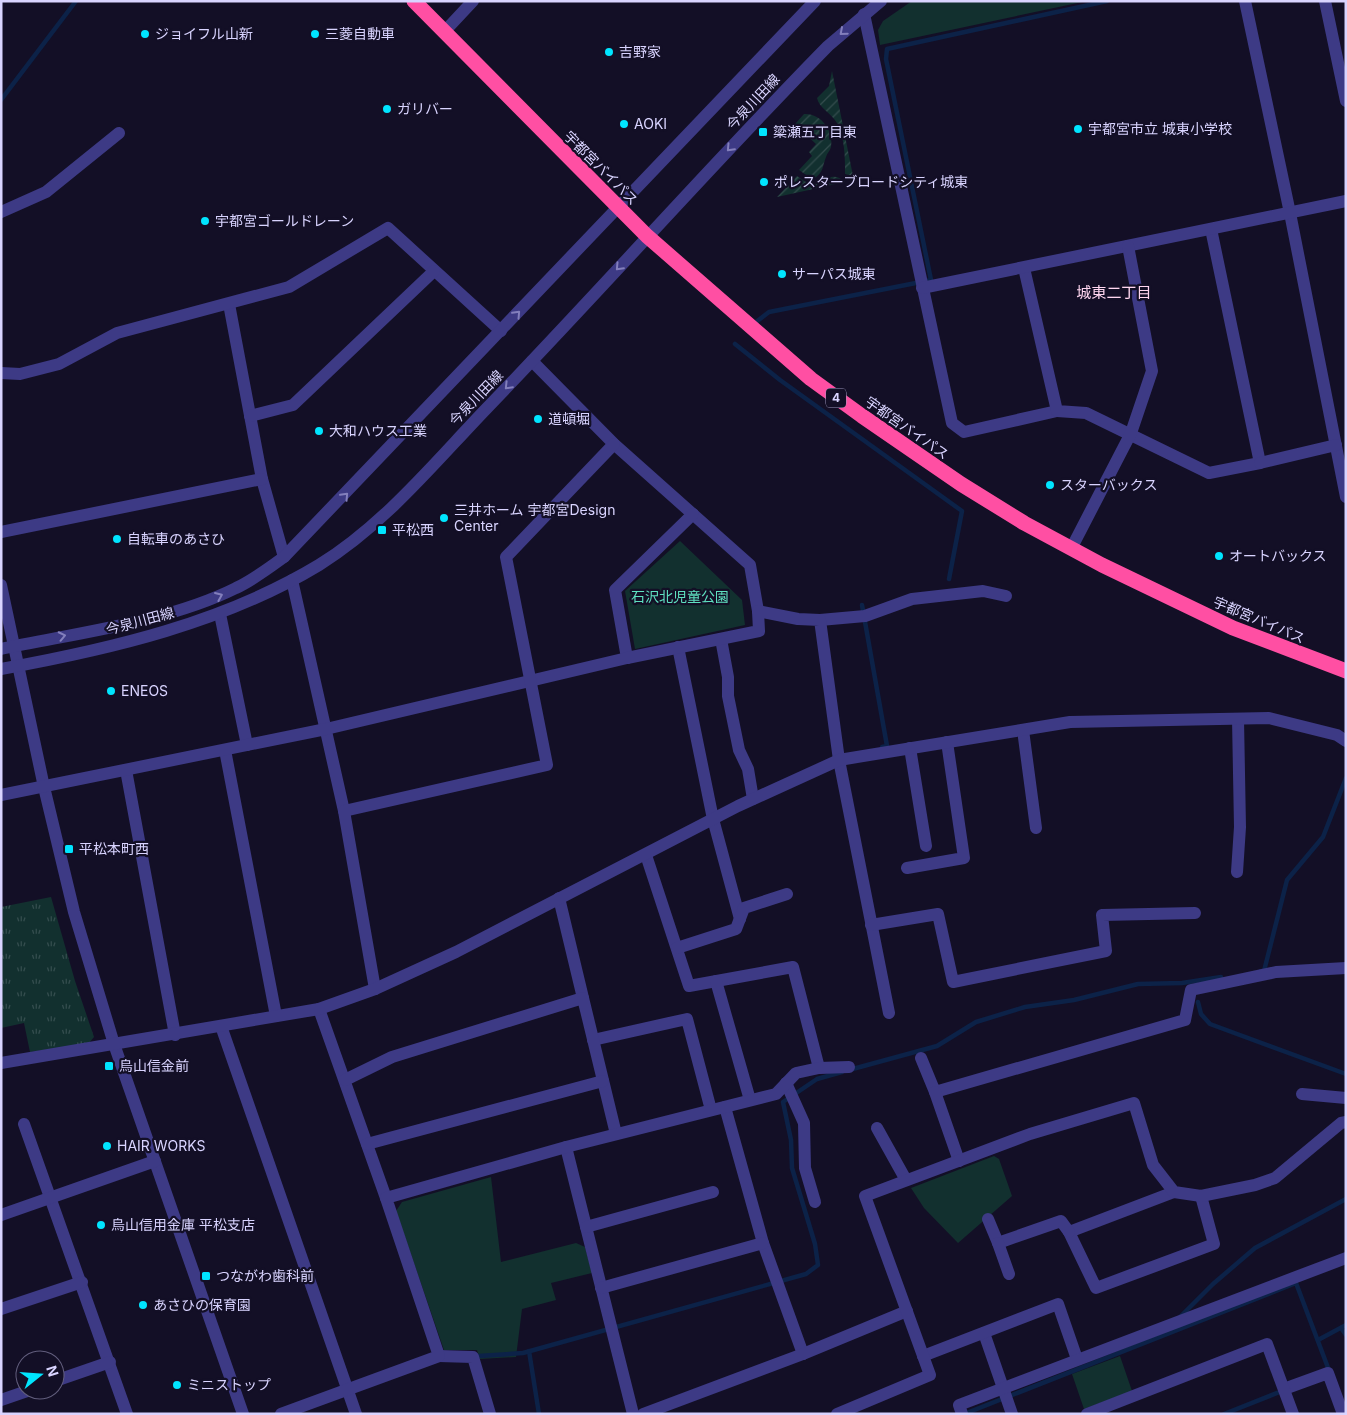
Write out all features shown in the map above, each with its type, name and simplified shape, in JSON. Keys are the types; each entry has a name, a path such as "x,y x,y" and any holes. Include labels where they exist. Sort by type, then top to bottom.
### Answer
{"highway":[{"name":"宇都宮バイパス","path":"414,1 647,236 811,379 833,395 961,484 1071,549 1233,628 1346,672"}],"street":[{"path":"444,32 473,1"},
{"name":"今泉川田線","path":"1,669 146,637 220,614 292,580 346,546 375,522 532,361 799,75 864,14 881,1"},
{"path":"1245,1 1290,213 1346,497"},
{"path":"1325,1 1346,101"},
{"name":"今泉川田線","path":"8,647 141,619 208,600 237,588 284,557 501,331 808,4"},
{"path":"864,14 952,423 964,432 1057,411 1086,413 1131,433 1209,473 1336,445"},
{"path":"1,212 46,192 119,133"},
{"path":"922,288 1346,201"},
{"path":"1,373 20,374 59,364 117,333 289,287 388,228 501,331"},
{"path":"1211,229 1260,462"},
{"path":"1071,549 1131,433 1152,371 1128,246"},
{"path":"1024,268 1057,411"},
{"path":"250,416 293,406 434,271"},
{"path":"229,304 262,479 284,557"},
{"path":"1,795 326,729 626,658 759,631 758,611 750,565 614,444 532,361"},
{"path":"344,811 546,765 506,558 614,444"},
{"path":"1,532 262,479"},
{"path":"626,658 615,590 693,514"},
{"path":"292,580 344,811 375,989"},
{"path":"1,585 8,647 18,666 44,787 74,912 114,1044 243,1414"},
{"path":"758,611 798,619 820,620 865,616 912,600 983,592 1006,596"},
{"path":"220,614 247,745"},
{"path":"820,620 839,760 889,1013"},
{"path":"721,639 728,676 728,696 739,750 748,769 753,799"},
{"path":"678,647 713,819 740,919"},
{"path":"1,1063 175,1035 319,1009 375,989 456,952 753,799 839,760 1070,722 1269,718 1337,735 1346,741"},
{"path":"1237,872 1240,827 1238,719"},
{"path":"1022,730 1036,828"},
{"path":"907,868 964,858 947,742"},
{"path":"910,748 926,846"},
{"path":"226,750 276,1016"},
{"path":"126,770 175,1035"},
{"path":"646,855 689,986 793,967 819,1068"},
{"path":"677,948 736,930 744,908 787,894"},
{"path":"560,898 616,1134"},
{"path":"871,925 938,914 953,982 1106,952 1102,915 1195,913"},
{"path":"935,1092 1185,1020 1191,990 1276,972 1346,968"},
{"path":"716,981 750,1100"},
{"path":"345,1080 392,1058 583,998"},
{"path":"319,1009 386,1198 439,1356"},
{"path":"593,1040 688,1019 711,1110"},
{"path":"221,1026 356,1414"},
{"path":"921,1058 935,1092 958,1161"},
{"path":"386,1198 566,1147 776,1094 796,1073 819,1068 850,1067"},
{"path":"367,1144 603,1081"},
{"path":"786,1083 804,1123 805,1168 815,1202"},
{"path":"1302,1094 1346,1098"},
{"path":"837,1414 930,1375 865,1196 1030,1134 1134,1103 1152,1164 1174,1192"},
{"path":"725,1107 763,1243 803,1354"},
{"path":"1069,1232 1174,1192 1201,1196 1255,1185 1275,1178 1341,1123 1346,1122"},
{"path":"24,1124 82,1282 127,1414"},
{"path":"876,1128 906,1180"},
{"path":"566,1147 633,1414"},
{"path":"1,1215 155,1161"},
{"path":"586,1227 713,1192"},
{"path":"998,1243 1061,1221 1069,1232 1096,1288 1214,1244 1201,1196"},
{"path":"988,1219 1009,1274"},
{"path":"602,1288 763,1243"},
{"path":"962,1414 959,1405 1346,1258"},
{"path":"1,1309 82,1282"},
{"path":"923,1356 1058,1304 1077,1360"},
{"path":"644,1414 803,1354 907,1311"},
{"path":"984,1333 1012,1414"},
{"path":"1087,1414 1267,1344 1293,1414"},
{"path":"281,1414 439,1356 472,1356 490,1414"},
{"path":"65,1378 110,1362"},
{"path":"1284,1389 1328,1374 1343,1414"},
{"path":"1,1400 15,1395"}],"green space":[{"path":"912,1 1087,1 880,45 878,30 883,21"},
{"path":"832,71 853,176 845,174 845,155 840,129 832,116 820,105 817,98 829,86"},
{"path":"804,114 816,116 821,120 830,135 831,148 821,171 815,178 809,177 799,170 812,156 809,152 816,144 800,129 793,137 788,132"},
{"path":"797,176 812,186 824,179 833,177 837,177 845,182 777,197"},
{"name":"石沢北児童公園","path":"680,541 742,600 745,625 635,649 625,591"},
{"path":"51,897 75,981 94,1037 88,1044 30,1052 24,1023 1,1028 1,907"},
{"path":"994,1156 999,1159 1012,1196 958,1243 924,1208 911,1188"},
{"path":"491,1177 501,1262 576,1243 585,1247 592,1273 551,1283 556,1300 522,1309 516,1357 480,1359 477,1350 444,1350 396,1211 402,1202"},
{"path":"1120,1356 1132,1391 1084,1409 1072,1374"}],"waterway":[{"path":"1,100 76,1"},
{"path":"756,322 769,312 931,280 886,59 887,49 1107,1"},
{"path":"735,344 780,380 962,511 949,579"},
{"path":"862,605 887,746 882,747"},
{"path":"1261,971 1264,971 1287,880 1323,837 1346,778"},
{"path":"849,1070 937,1046 976,1022 1025,1007 1074,1000 1138,984 1182,983 1221,977"},
{"path":"1198,1002 1201,1014 1210,1024 1346,1074"},
{"path":"479,1356 523,1353 806,1274 818,1265 815,1244 792,1168 791,1140 783,1102 817,1079 842,1072"},
{"path":"1181,1316 1213,1284 1255,1248 1346,1199"},
{"path":"964,1414 1296,1283 1330,1373"},
{"path":"1318,1340 1346,1325"},
{"path":"1341,1328 1346,1335"},
{"path":"529,1351 539,1414"},
{"path":"1224,1414 1282,1391"}],"place":[{"name":"ジョイフル山新","path":"145,34"},
{"name":"三菱自動車","path":"315,34"},
{"name":"吉野家","path":"609,52"},
{"name":"ガリバー","path":"387,109"},
{"name":"AOKI","path":"624,124"},
{"name":"宇都宮市立 城東小学校","path":"1078,129"},
{"name":"簗瀬五丁目東","path":"763,132"},
{"name":"ポレスターブロードシティ城東","path":"764,182"},
{"name":"宇都宮ゴールドレーン","path":"205,221"},
{"name":"サーパス城東","path":"782,274"},
{"name":"道頓堀","path":"538,419"},
{"name":"大和ハウス工業","path":"319,431"},
{"name":"スターバックス","path":"1050,485"},
{"name":"三井ホーム 宇都宮Design Center","path":"444,518"},
{"name":"平松西","path":"382,530"},
{"name":"自転車のあさひ","path":"117,539"},
{"name":"オートバックス","path":"1219,556"},
{"name":"ENEOS","path":"111,691"},
{"name":"平松本町西","path":"69,849"},
{"name":"烏山信金前","path":"109,1066"},
{"name":"HAIR WORKS","path":"107,1146"},
{"name":"烏山信用金庫 平松支店","path":"101,1225"},
{"name":"つながわ歯科前","path":"206,1276"},
{"name":"あさひの保育園","path":"143,1305"},
{"name":"ミニストップ","path":"177,1385"}],"district":[{"name":"城東二丁目","path":"1114,293"}]}
